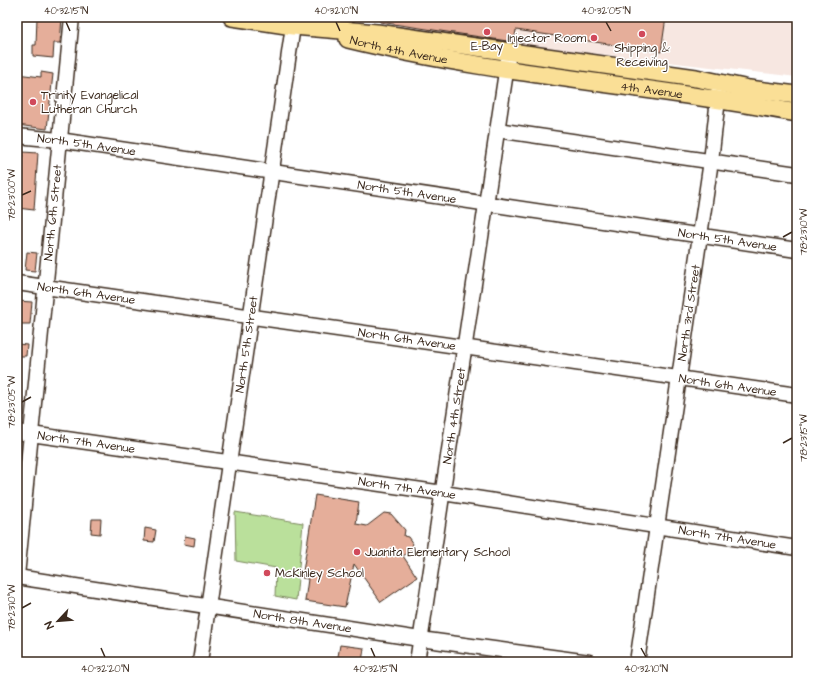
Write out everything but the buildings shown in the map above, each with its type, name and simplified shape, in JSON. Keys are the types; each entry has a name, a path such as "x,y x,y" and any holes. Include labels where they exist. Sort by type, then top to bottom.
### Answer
{"main road":[{"name":"North 4th Avenue","path":"232,17 293,26 377,33 509,52"},
{"name":"North 4th Avenue","path":"293,26 374,46 506,69"},
{"name":"4th Avenue","path":"509,52 719,91 797,113"},
{"name":"4th Avenue","path":"506,69 719,91 797,96"}],"street":[{"name":"North 6th Street","path":"17,576 24,433 46,286 72,17"},
{"name":"North 5th Street","path":"200,662 293,26"},
{"name":"North 4th Street","path":"417,662 509,52"},
{"name":"North 3rd Street","path":"637,662 711,161 719,91"},
{"path":"497,130 797,174"},
{"name":"North 5th Avenue","path":"17,136 60,140 486,205 797,250"},
{"name":"North 6th Avenue","path":"17,283 797,395"},
{"name":"North 7th Avenue","path":"24,433 443,493 797,548"},
{"name":"North 8th Avenue","path":"17,576 420,639 589,662"}],"shaded area":[{"path":"352,17 797,17 797,77 512,44"}],"green space":[{"path":"235,512 303,523 296,600 275,596 276,568 236,561"}],"place":[{"name":"E-Bay","path":"487,32"},
{"name":"Shipping & Receiving","path":"642,34"},
{"name":"Injector Room","path":"594,38"},
{"name":"Trinity Evangelical Lutheran Church","path":"33,102"},
{"name":"Juanita Elementary School","path":"357,552"},
{"name":"McKinley School","path":"267,573"}]}
